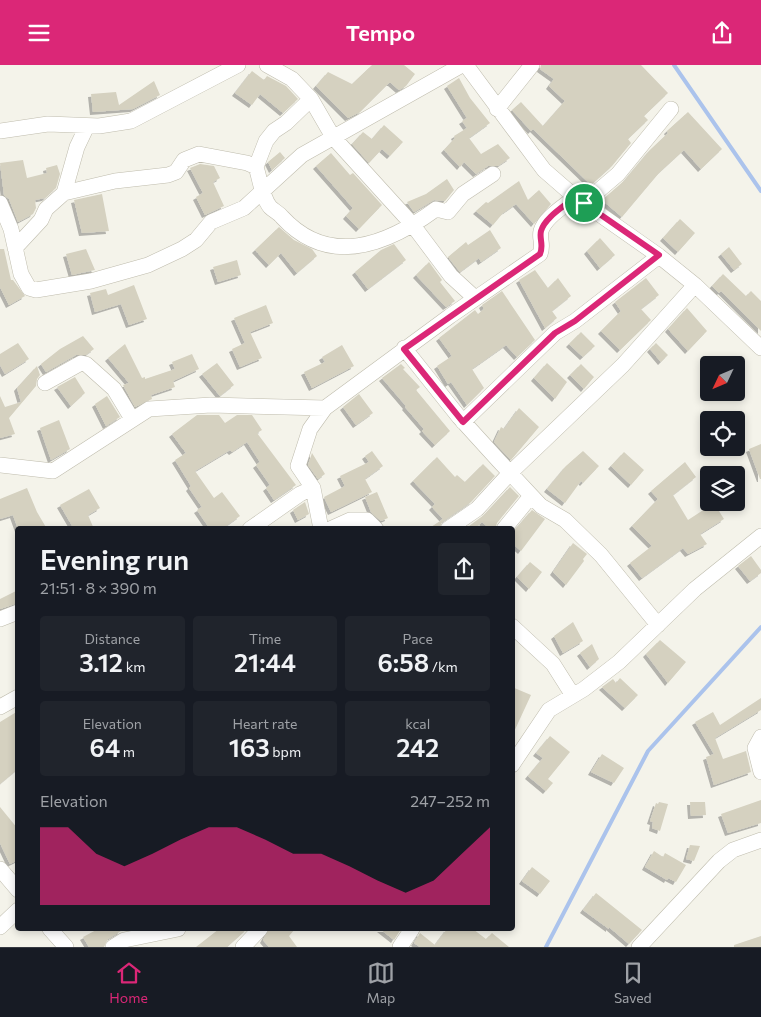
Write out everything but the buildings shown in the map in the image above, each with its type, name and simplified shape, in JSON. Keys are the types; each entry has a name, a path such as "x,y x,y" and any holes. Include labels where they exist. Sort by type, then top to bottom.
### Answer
{"street":[{"path":"0,131 48,124 87,126 131,121 238,65"},
{"path":"267,65 292,79 311,99 333,137 412,224 451,277 475,298"},
{"path":"0,203 16,248 21,274 29,288 36,290 91,281 148,265 182,249 196,240 217,218 244,208 302,155 464,65 544,170 579,200 659,255 695,285 761,348"},
{"path":"497,109 532,65"},
{"path":"311,99 286,123 274,131 266,141 256,167 270,207 290,226 324,245 362,246 385,239 436,209 448,212 462,194 493,174"},
{"path":"320,526 313,488 298,466 310,429 325,408 475,298 540,254 543,247 541,232 545,223 618,174 670,109"},
{"path":"64,193 77,147 87,126"},
{"path":"16,248 41,220 46,209 64,193 116,181 168,175 176,172 184,160 199,154 247,163 256,167"},
{"path":"463,422 555,333 575,321 659,255"},
{"path":"452,526 477,509 510,473 622,365 695,285"},
{"path":"404,349 463,422 541,506 565,519 601,555 658,625"},
{"path":"45,383 81,363 86,364 114,389 132,419"},
{"path":"0,465 53,471 149,409 211,405 325,408"},
{"path":"254,526 300,494 313,488"},
{"path":"507,526 532,496"},
{"path":"337,526 350,520 367,521 373,526"},
{"path":"515,761 549,710 572,694 584,689 619,662 695,589 761,536"},
{"path":"0,619 15,613"},
{"path":"515,629 553,664 572,694"},
{"path":"761,737 755,748 761,772"},
{"path":"639,947 718,861 733,850 761,840"},
{"path":"0,869 15,886"},
{"path":"0,927 15,913"},
{"path":"52,931 66,947"},
{"path":"113,947 124,939 167,931"},
{"path":"244,947 258,931"},
{"path":"400,947 411,931"}],"waterway":[{"path":"674,65 761,191"},
{"path":"546,947 648,751 761,627"}],"route":[{"path":"575,197 584,203 659,255 575,321 555,333 463,422 404,349 540,254 543,247 541,232 545,223 575,197"}]}
